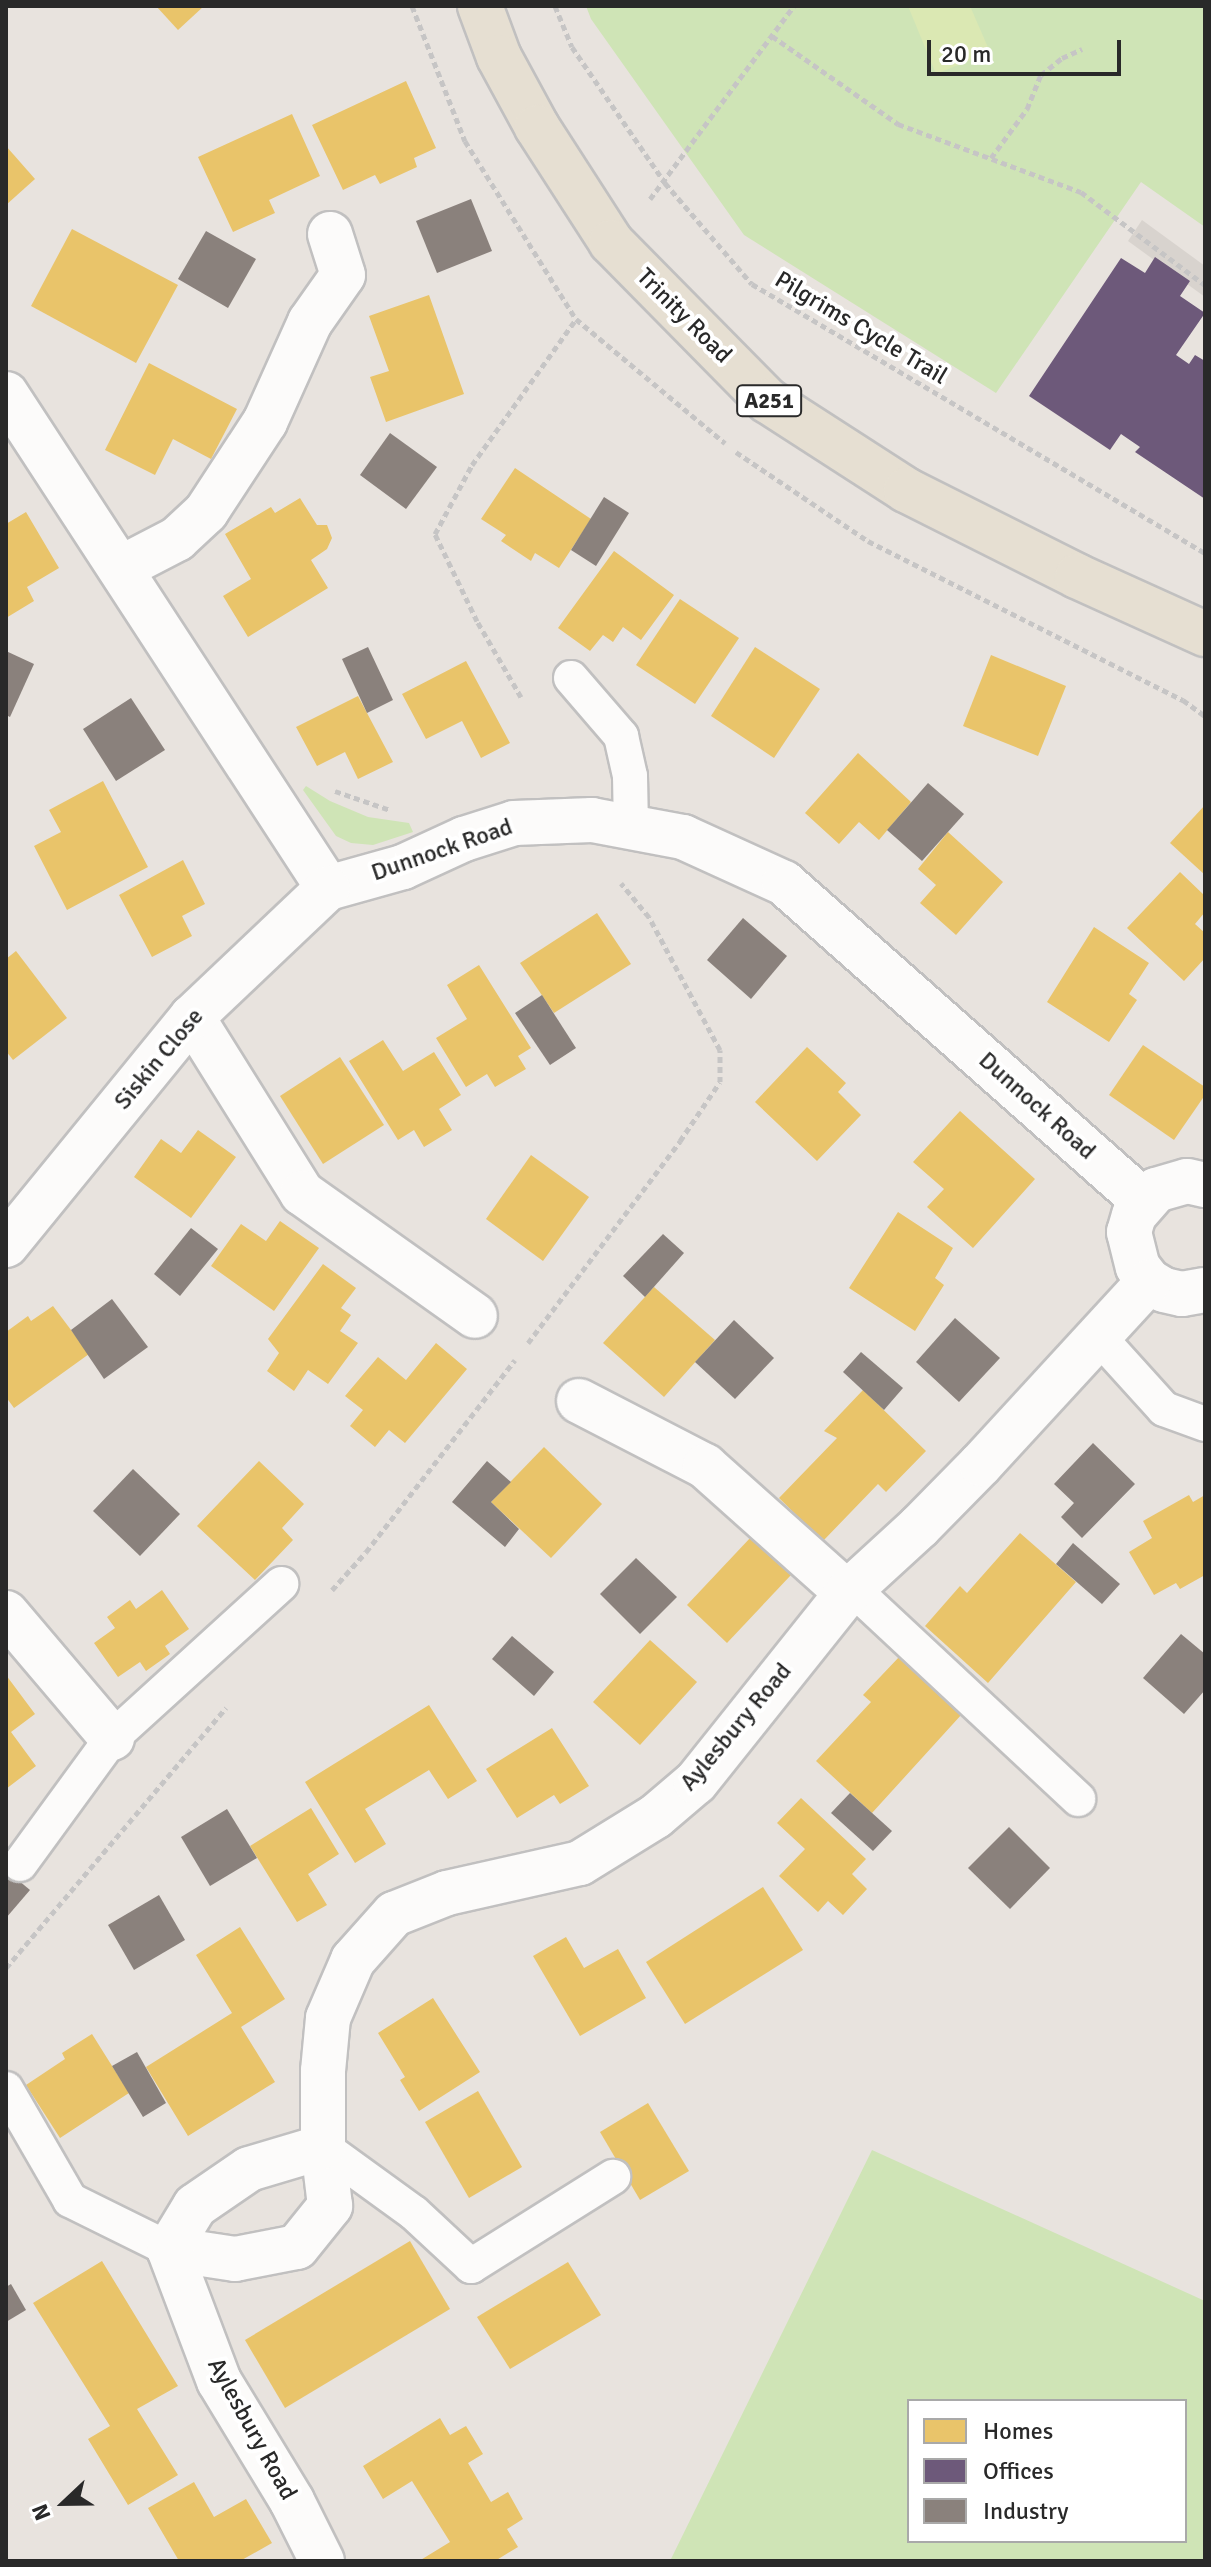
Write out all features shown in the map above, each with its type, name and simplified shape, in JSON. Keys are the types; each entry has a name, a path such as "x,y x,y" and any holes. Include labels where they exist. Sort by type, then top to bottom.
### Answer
{"main road":[{"name":"Trinity Road","path":"480,6 499,57 537,127 611,242 768,401 906,490 1077,576 1205,634"}],"street":[{"path":"121,568 177,539 206,512 265,422 310,322 343,275 330,234"},
{"path":"6,394 22,454 121,568 328,888"},
{"name":"Dunnock Road","path":"328,888 403,867 464,839 514,823 611,823 683,837 784,883 1143,1201"},
{"name":"Siskin Close","path":"6,1245 192,1017 328,888"},
{"path":"192,1017 302,1193 475,1316"},
{"path":"1205,1185 1171,1183 1143,1201 1129,1232 1134,1259 1149,1281 1164,1290 1182,1294 1205,1290"},
{"name":"Aylesbury Road","path":"322,2561 292,2501 219,2381 169,2249 235,2259 297,2247 330,2206 323,2147 323,2071 328,2018 353,1960 394,1914 447,1893 580,1863 656,1816 696,1782 850,1591 919,1527 1149,1281"},
{"path":"579,1401 705,1466 850,1591"},
{"path":"6,1613 112,1738"},
{"path":"169,2249 195,2206 249,2169 323,2147"}],"lane":[{"path":"571,678 621,736 630,776 611,823"},
{"path":"1098,1336 1164,1409 1205,1424"},
{"path":"20,1864 112,1738 281,1584"},
{"path":"850,1591 1078,1799"},
{"path":"6,2089 70,2200 169,2249"},
{"path":"323,2147 414,2213 471,2266 613,2177"}],"path":[{"path":"412,6 465,141 576,319 472,465 435,534 477,621 525,704"},
{"name":"Pilgrims Cycle Trail","path":"555,6 572,47 665,183 752,284 1205,553"},
{"path":"665,183 794,6"},
{"path":"772,36 898,124 1081,192 1205,285"},
{"path":"991,158 1027,109 1041,75 1062,58 1082,49"},
{"path":"327,787 400,811"},
{"path":"525,1347 680,1141 720,1082 720,1050 649,917 601,862 611,823"},
{"path":"324,1599 366,1552 516,1359"},
{"path":"6,1968 153,1790 228,1706"}],"green space":[{"path":"586,6 1205,6 1205,227 1141,182 996,393 744,235 591,19"},
{"path":"908,6 970,6 990,52 936,74"},
{"path":"306,786 330,801 368,817 409,823 413,832 373,845 351,843 336,836 303,790"},
{"path":"872,2150 1205,2301 1205,2561 670,2561"}],"shaded area":[{"path":"1142,220 1205,266 1205,297 1128,241"}],"building: Homes":[{"path":"156,6 204,6 178,30"},
{"path":"406,81 436,148 414,158 417,167 380,184 375,175 343,190 312,125"},
{"path":"292,114 320,176 269,200 275,213 233,232 198,157"},
{"path":"6,146 35,179 6,205"},
{"path":"72,229 178,285 136,363 31,306"},
{"path":"429,295 464,394 386,422 370,377 389,371 369,316"},
{"path":"149,363 237,409 211,459 173,439 155,475 105,450"},
{"path":"515,468 591,519 559,568 535,553 531,561 501,541 506,535 481,519"},
{"path":"300,498 317,525 327,525 332,538 327,549 311,560 328,588 248,637 223,596 251,579 225,534 271,507 275,513"},
{"path":"26,512 59,568 27,587 34,601 6,618 6,524"},
{"path":"614,551 674,595 641,640 623,627 613,642 603,635 590,651 558,628"},
{"path":"680,599 739,638 695,704 636,665"},
{"path":"755,647 820,689 774,758 711,716"},
{"path":"991,655 1066,686 1038,756 963,726"},
{"path":"466,661 510,743 481,758 462,721 426,739 402,694"},
{"path":"358,696 393,762 358,779 345,752 317,766 296,727"},
{"path":"858,753 911,802 879,840 859,822 839,844 805,813"},
{"path":"103,781 148,867 67,910 34,846 61,832 49,810"},
{"path":"1205,805 1205,875 1170,843"},
{"path":"948,832 1003,882 956,935 920,903 936,885 918,869"},
{"path":"183,860 205,904 182,916 192,936 152,957 119,895"},
{"path":"1180,872 1205,896 1205,912 1195,924 1205,933 1205,958 1184,981 1127,928"},
{"path":"597,913 631,964 554,1013 520,963"},
{"path":"1094,927 1149,963 1129,994 1137,1000 1109,1042 1047,1002"},
{"path":"16,951 67,1018 13,1060 6,1051 6,959"},
{"path":"479,965 531,1048 518,1056 526,1069 495,1087 487,1074 466,1087 436,1038 467,1019 447,985"},
{"path":"383,1040 403,1071 434,1052 461,1095 439,1109 452,1130 424,1147 414,1130 398,1140 349,1061"},
{"path":"1143,1045 1205,1087 1205,1095 1174,1140 1109,1095"},
{"path":"807,1047 846,1083 838,1092 861,1115 817,1161 755,1102"},
{"path":"340,1057 384,1125 323,1164 280,1096"},
{"path":"960,1111 1035,1179 973,1248 927,1207 944,1189 913,1162"},
{"path":"198,1130 236,1157 191,1218 134,1177 161,1139 181,1153"},
{"path":"531,1155 589,1197 543,1261 486,1219"},
{"path":"898,1212 953,1248 935,1278 944,1285 915,1331 849,1288"},
{"path":"280,1221 319,1248 274,1311 211,1266 241,1224 266,1241"},
{"path":"323,1264 356,1288 341,1308 351,1315 340,1331 358,1343 328,1384 308,1370 294,1391 267,1371 279,1353 268,1339"},
{"path":"654,1287 715,1340 664,1397 603,1343"},
{"path":"53,1306 89,1354 14,1408 6,1397 6,1332 28,1316 31,1321"},
{"path":"436,1343 467,1369 405,1443 389,1430 375,1447 350,1426 363,1410 345,1396 378,1357 406,1380"},
{"path":"863,1390 926,1451 886,1492 878,1484 823,1541 779,1498 837,1438 824,1431"},
{"path":"544,1447 602,1504 551,1558 491,1502"},
{"path":"259,1461 304,1504 282,1528 293,1540 255,1580 197,1526"},
{"path":"1189,1495 1193,1502 1205,1495 1205,1575 1180,1589 1176,1583 1154,1595 1129,1552 1152,1538 1143,1521"},
{"path":"1020,1533 1076,1582 988,1683 925,1626 960,1586 967,1593"},
{"path":"751,1537 791,1575 727,1643 687,1605"},
{"path":"162,1590 189,1629 165,1646 170,1654 146,1671 140,1662 118,1677 94,1643 115,1628 107,1617 130,1600 136,1609"},
{"path":"650,1640 697,1682 640,1745 593,1702"},
{"path":"900,1656 962,1714 872,1813 816,1761 871,1702 863,1695"},
{"path":"6,1675 35,1714 11,1732 36,1766 6,1789"},
{"path":"429,1705 477,1781 448,1799 429,1770 365,1809 386,1844 355,1863 305,1782"},
{"path":"552,1728 589,1786 560,1804 554,1795 517,1818 486,1769"},
{"path":"801,1798 866,1859 852,1874 867,1889 843,1915 828,1901 818,1912 779,1876 805,1849 777,1823"},
{"path":"311,1808 339,1854 308,1874 327,1905 297,1922 250,1846"},
{"path":"763,1887 803,1950 685,2024 646,1962"},
{"path":"240,1927 285,1999 241,2027 275,2082 188,2136 146,2067 232,2013 196,1955"},
{"path":"566,1937 584,1968 618,1949 646,1998 580,2036 533,1956"},
{"path":"433,1998 480,2072 419,2111 400,2080 405,2077 378,2033"},
{"path":"92,2034 129,2093 60,2138 26,2085 65,2059 62,2053"},
{"path":"478,2091 522,2167 469,2198 425,2122"},
{"path":"648,2103 689,2171 640,2200 600,2132"},
{"path":"410,2241 450,2309 285,2408 245,2340"},
{"path":"102,2261 178,2386 137,2409 178,2475 128,2505 88,2439 110,2426 33,2303"},
{"path":"568,2262 601,2315 510,2369 477,2317"},
{"path":"440,2418 450,2435 466,2426 483,2454 468,2463 491,2502 508,2492 523,2519 507,2529 518,2547 495,2561 419,2561 450,2542 412,2481 383,2499 363,2466"},
{"path":"194,2482 214,2517 246,2499 272,2543 240,2561 179,2561 148,2508"}],"building: Offices":[{"path":"1155,257 1190,281 1180,296 1205,313 1176,355 1189,364 1195,355 1205,361 1205,499 1135,452 1140,447 1121,434 1110,450 1029,396 1121,258 1145,273"}],"building: Industry":[{"path":"471,199 492,251 437,273 416,221"},
{"path":"206,231 256,259 228,308 178,279"},
{"path":"390,433 437,467 406,509 360,475"},
{"path":"604,497 629,513 596,566 571,550"},
{"path":"368,647 393,700 367,713 342,659"},
{"path":"6,651 34,664 10,717 6,715"},
{"path":"131,698 165,750 116,781 83,729"},
{"path":"928,783 964,814 922,861 887,830"},
{"path":"743,918 787,956 751,999 707,960"},
{"path":"542,995 576,1048 550,1065 515,1013"},
{"path":"191,1228 218,1249 180,1296 154,1274"},
{"path":"663,1234 684,1253 645,1297 623,1276"},
{"path":"112,1299 148,1347 104,1379 71,1330"},
{"path":"955,1318 1000,1358 959,1402 916,1362"},
{"path":"734,1320 774,1358 735,1399 695,1362"},
{"path":"861,1352 903,1388 884,1410 843,1372"},
{"path":"1093,1443 1135,1484 1082,1538 1061,1517 1074,1503 1054,1484"},
{"path":"487,1461 511,1482 491,1502 519,1529 505,1547 452,1502"},
{"path":"133,1469 180,1514 140,1556 93,1511"},
{"path":"1073,1543 1120,1584 1102,1604 1056,1564"},
{"path":"636,1558 677,1597 640,1634 600,1594"},
{"path":"1181,1634 1205,1654 1205,1690 1184,1714 1143,1678"},
{"path":"512,1636 554,1672 534,1696 492,1659"},
{"path":"850,1793 892,1831 873,1851 831,1813"},
{"path":"227,1809 257,1858 210,1886 181,1837"},
{"path":"1009,1827 1050,1868 1010,1909 968,1868"},
{"path":"6,1870 30,1890 6,1918"},
{"path":"159,1895 185,1940 134,1970 108,1925"},
{"path":"137,2052 166,2103 143,2117 112,2066"},
{"path":"11,2284 26,2310 6,2322 6,2287"}]}
